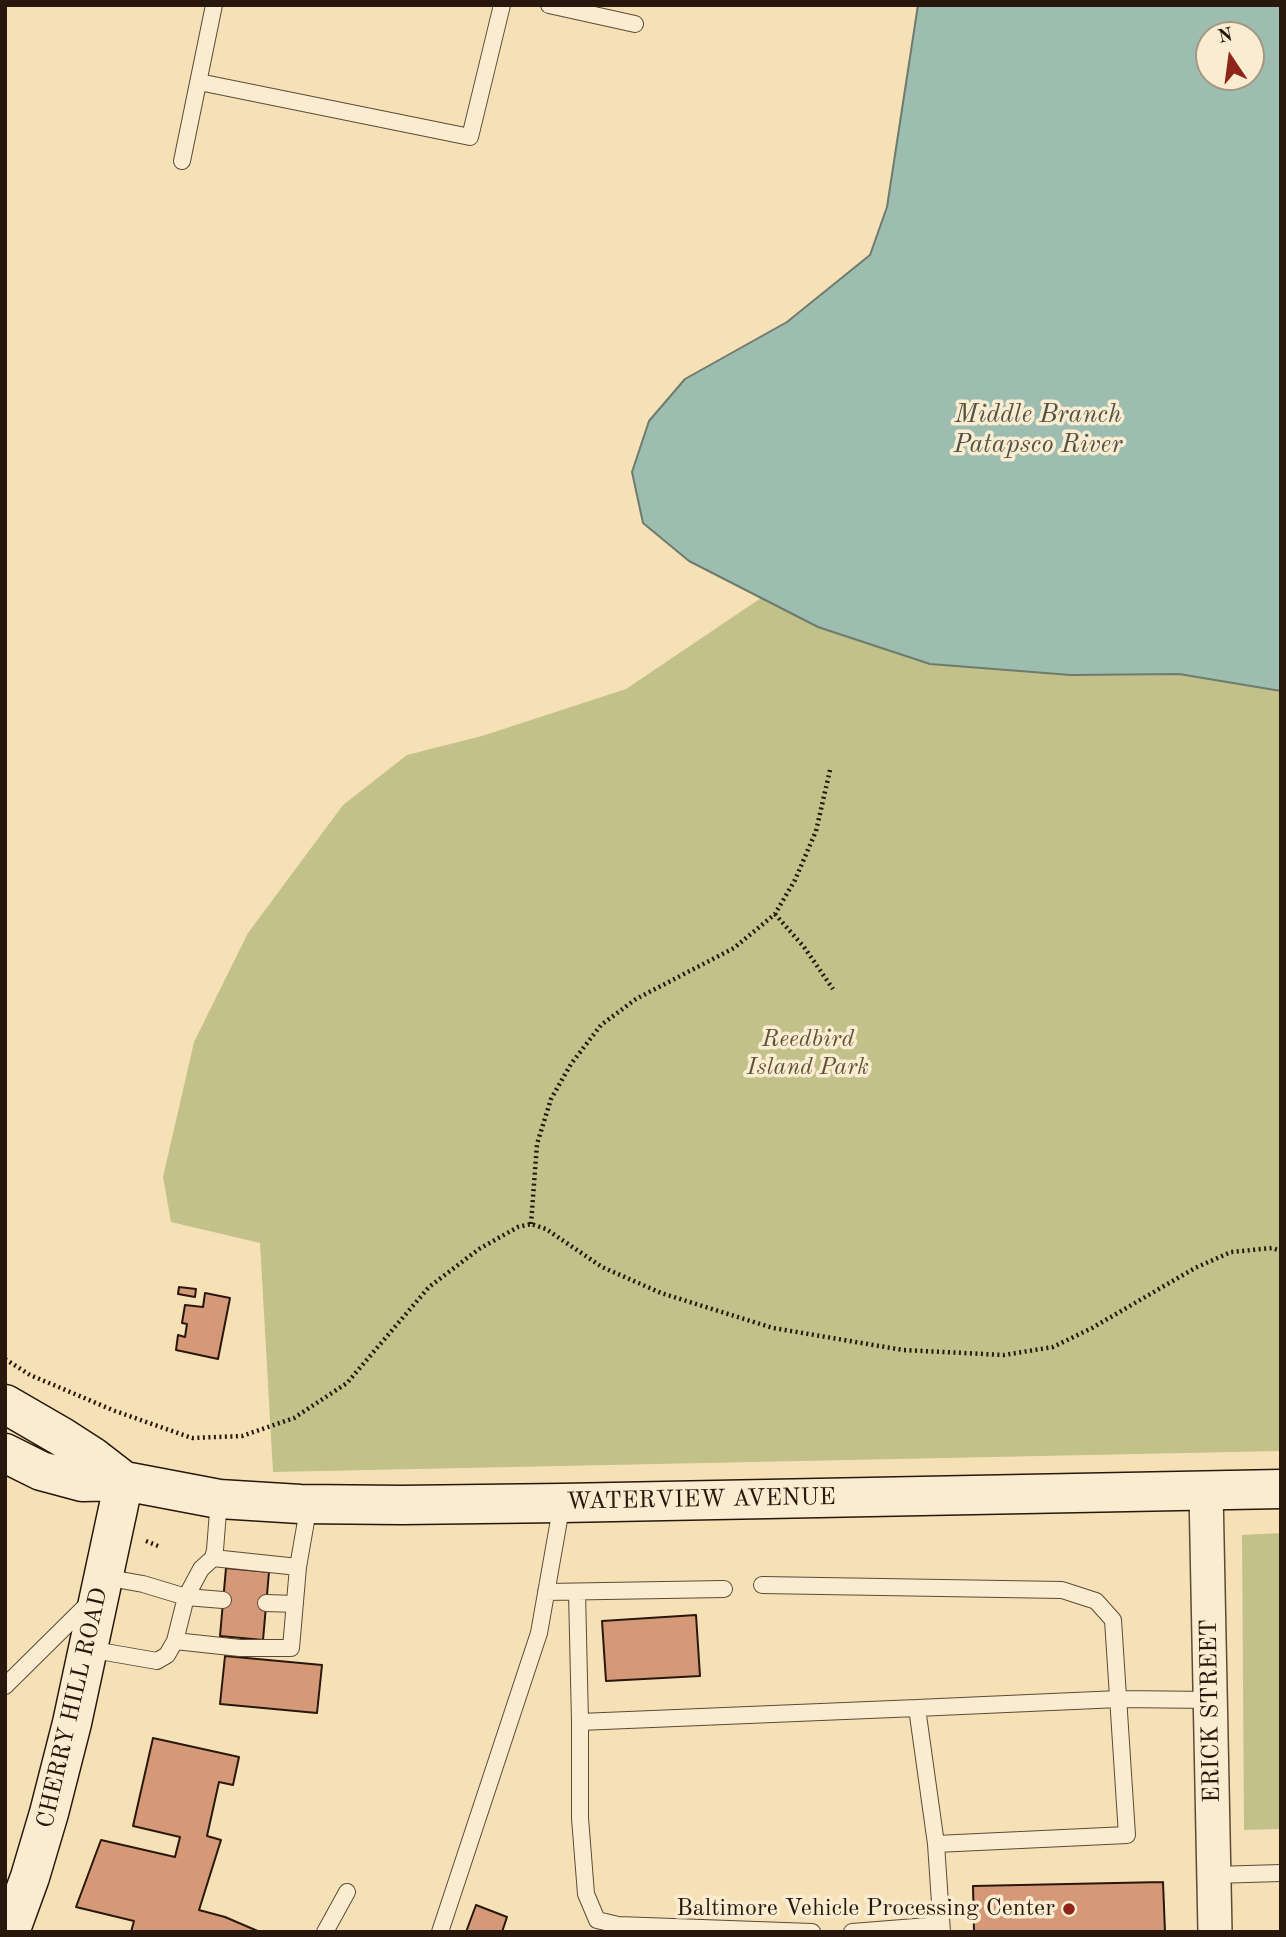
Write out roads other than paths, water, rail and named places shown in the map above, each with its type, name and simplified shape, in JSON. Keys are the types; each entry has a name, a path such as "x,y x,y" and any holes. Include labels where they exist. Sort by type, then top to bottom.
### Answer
{"main road":[{"name":"WATERVIEW AVENUE","path":"5,1404 93,1457 124,1481"},
{"name":"WATERVIEW AVENUE","path":"5,1453 41,1471 82,1482 124,1481 219,1499 309,1504 562,1503 1281,1489"},
{"name":"CHERRY HILL ROAD","path":"10,1932 49,1813 72,1723 124,1481"}],"street":[{"name":"ERICK STREET","path":"1206,1490 1215,1932"}],"lane":[{"path":"182,161 214,5"},
{"path":"199,82 470,138 502,5"},
{"path":"549,5 635,24"},
{"path":"88,1649 157,1661 167,1656 175,1640 186,1597 201,1569 213,1558 219,1499"},
{"path":"440,1932 539,1633 562,1503"},
{"path":"175,1640 240,1648 291,1648 298,1567 309,1504"},
{"path":"213,1558 298,1567"},
{"path":"5,1686 102,1585 143,1584 186,1597 223,1600"},
{"path":"762,1584 1062,1590 1096,1601 1113,1620 1127,1835 936,1844"},
{"path":"546,1592 724,1589"},
{"path":"577,1591 580,1818 586,1894 597,1920 618,1925 812,1932"},
{"path":"266,1603 295,1604"},
{"path":"580,1722 1119,1699 1211,1700"},
{"path":"852,1932 942,1928 936,1844 917,1708"},
{"path":"1214,1875 1281,1873"},
{"path":"325,1932 347,1892"}],"water":[{"name":"Middle Branch Patapsco River","path":"918,5 1281,5 1281,691 1179,674 1071,675 930,664 818,627 689,561 643,523 632,472 649,421 685,379 787,322 870,255 887,207"}],"place":[{"name":"Baltimore Vehicle Processing Center","path":"1069,1909"}],"park label":[{"name":"Reedbird Island Park","path":"808,1054"}]}
